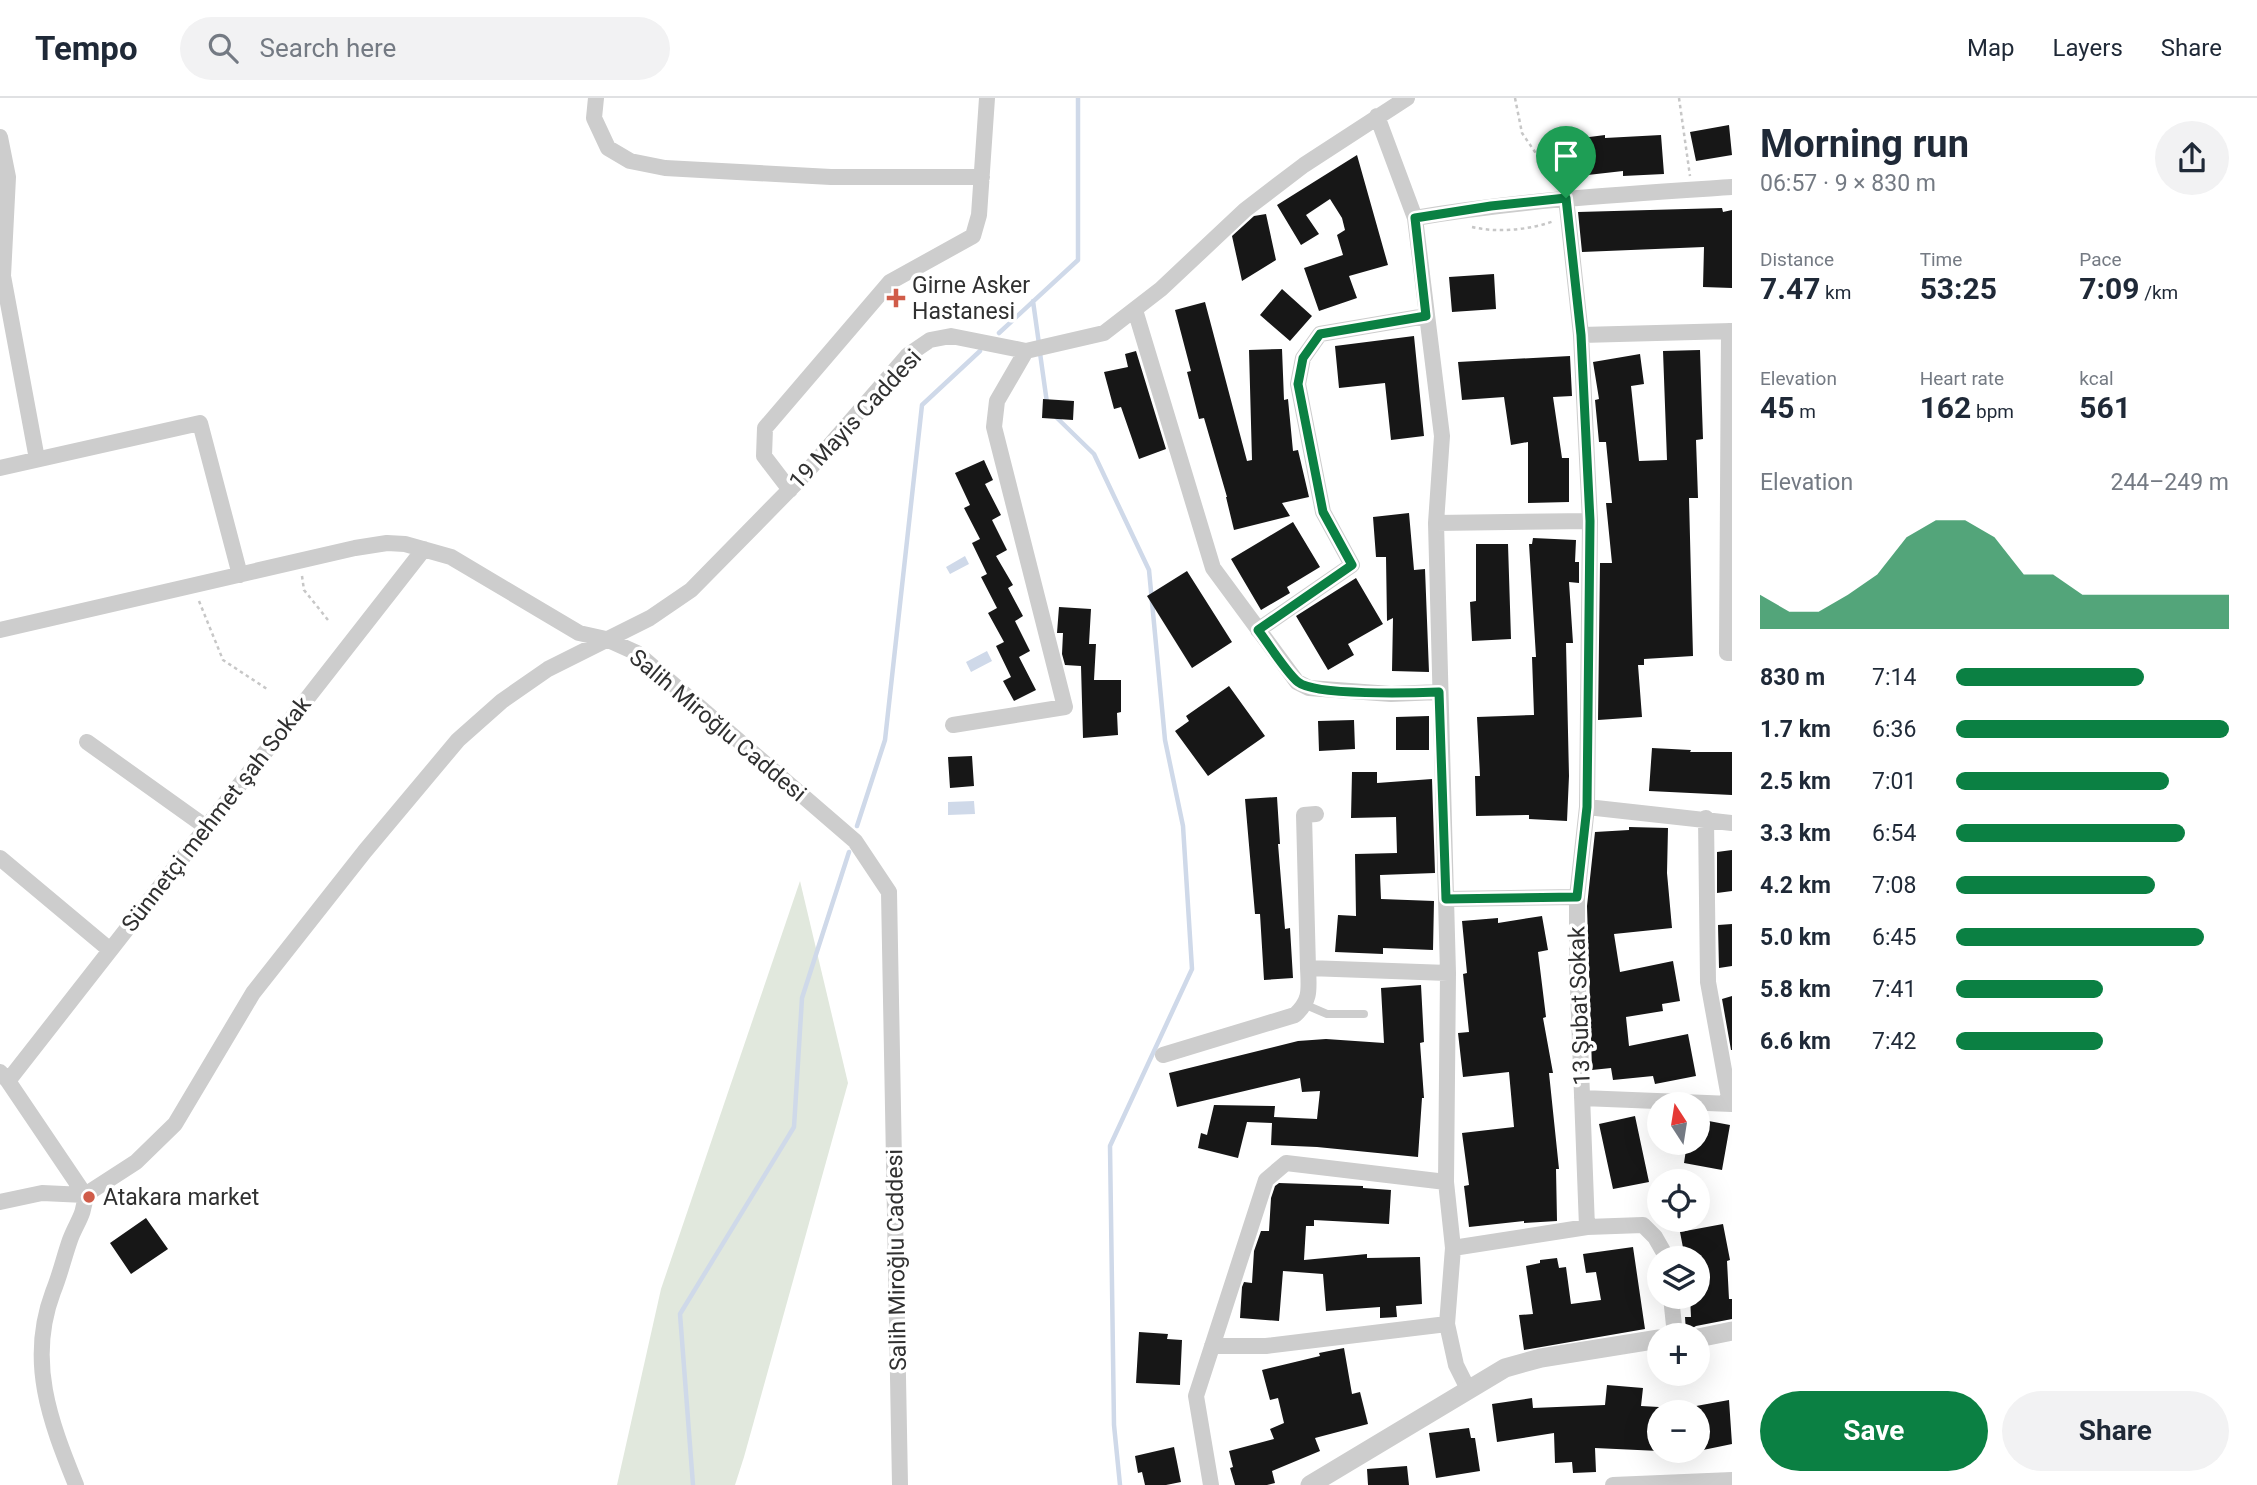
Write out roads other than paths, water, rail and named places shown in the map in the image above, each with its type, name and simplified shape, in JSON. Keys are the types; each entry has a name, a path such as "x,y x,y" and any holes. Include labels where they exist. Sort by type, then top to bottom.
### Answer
{"street":[{"path":"596,98 594,118 608,148 641,164 664,168 831,177 982,177"},
{"path":"790,489 764,456 765,428 890,282 973,236 979,215 987,98"},
{"name":"19 Mayis Caddesi","path":"606,639 650,618 691,590 790,489 908,355 929,341 951,336 1026,351 1104,333 1161,289 1245,210 1304,165 1407,98"},
{"path":"1377,116 1415,218 1442,436 1436,523 1448,973 1446,1182 1453,1248 1447,1324 1456,1365 1468,1389"},
{"path":"0,137 8,177 2,276 37,459"},
{"path":"1415,218 1566,198 1732,187"},
{"name":"13 Şubat Sokak","path":"1566,198 1581,335 1590,521 1587,807 1577,897 1587,1227"},
{"path":"1135,310 1213,568 1297,682 1309,688 1391,694 1439,692"},
{"path":"1258,630 1352,565 1323,512 1298,384 1303,358 1320,334 1426,316"},
{"path":"1581,335 1730,331 1727,653 1732,653"},
{"path":"953,726 1065,707 994,427 997,401 1026,351"},
{"path":"0,468 200,423 240,575"},
{"path":"1436,523 1590,521"},
{"path":"0,630 387,543 452,557 579,633 606,639"},
{"name":"Sünnetçi mehmet şah Sokak","path":"4,1076 110,950 424,549"},
{"name":"Salih Miroğlu Caddesi","path":"85,1195 136,1162 175,1124 253,993 365,851 458,740 502,701 548,669 606,639 637,653 855,841 889,892 900,1485"},
{"path":"87,742 206,827"},
{"path":"1587,807 1706,818 1732,823"},
{"path":"1163,1055 1295,1015 1306,1005 1309,991 1304,815 1316,814"},
{"path":"1582,1098 1731,1103 1708,982 1706,818"},
{"path":"0,858 110,950"},
{"path":"1446,899 1577,897"},
{"path":"1308,968 1448,973"},
{"path":"4,1076 85,1195 85,1210 69,1242 46,1315 42,1340 46,1400 58,1444 76,1485"},
{"path":"1211,1485 1196,1396 1266,1180 1286,1163 1446,1182"},
{"path":"0,1202 42,1193 85,1195"},
{"path":"1453,1248 1587,1227 1643,1225 1660,1246"},
{"path":"1212,1346 1266,1346 1447,1324"},
{"path":"1710,1336 1732,1331"},
{"path":"1318,1483 1505,1368 1541,1358 1647,1341"},
{"path":"1613,1485 1732,1480"}],"lane":[{"path":"1306,1005 1327,1014 1364,1014"}],"water":[{"path":"965,556 969,564 950,574 946,567"},
{"path":"987,651 992,661 971,672 966,662"},
{"path":"974,801 975,814 948,815 948,802"}],"waterway":[{"path":"999,333 1078,260 1078,98"},
{"path":"1033,301 1039,344"},
{"path":"857,826 885,740 922,405 980,351"},
{"path":"1040,353 1047,403"},
{"path":"1055,416 1094,454 1149,570 1165,740 1183,826 1192,969 1110,1146 1114,1425 1120,1485"},
{"path":"693,1485 680,1314 794,1127 802,998 849,852"}],"place":[{"name":"Girne Asker Hastanesi","path":"896,298"},
{"name":"Atakara market","path":"89,1197"}]}
